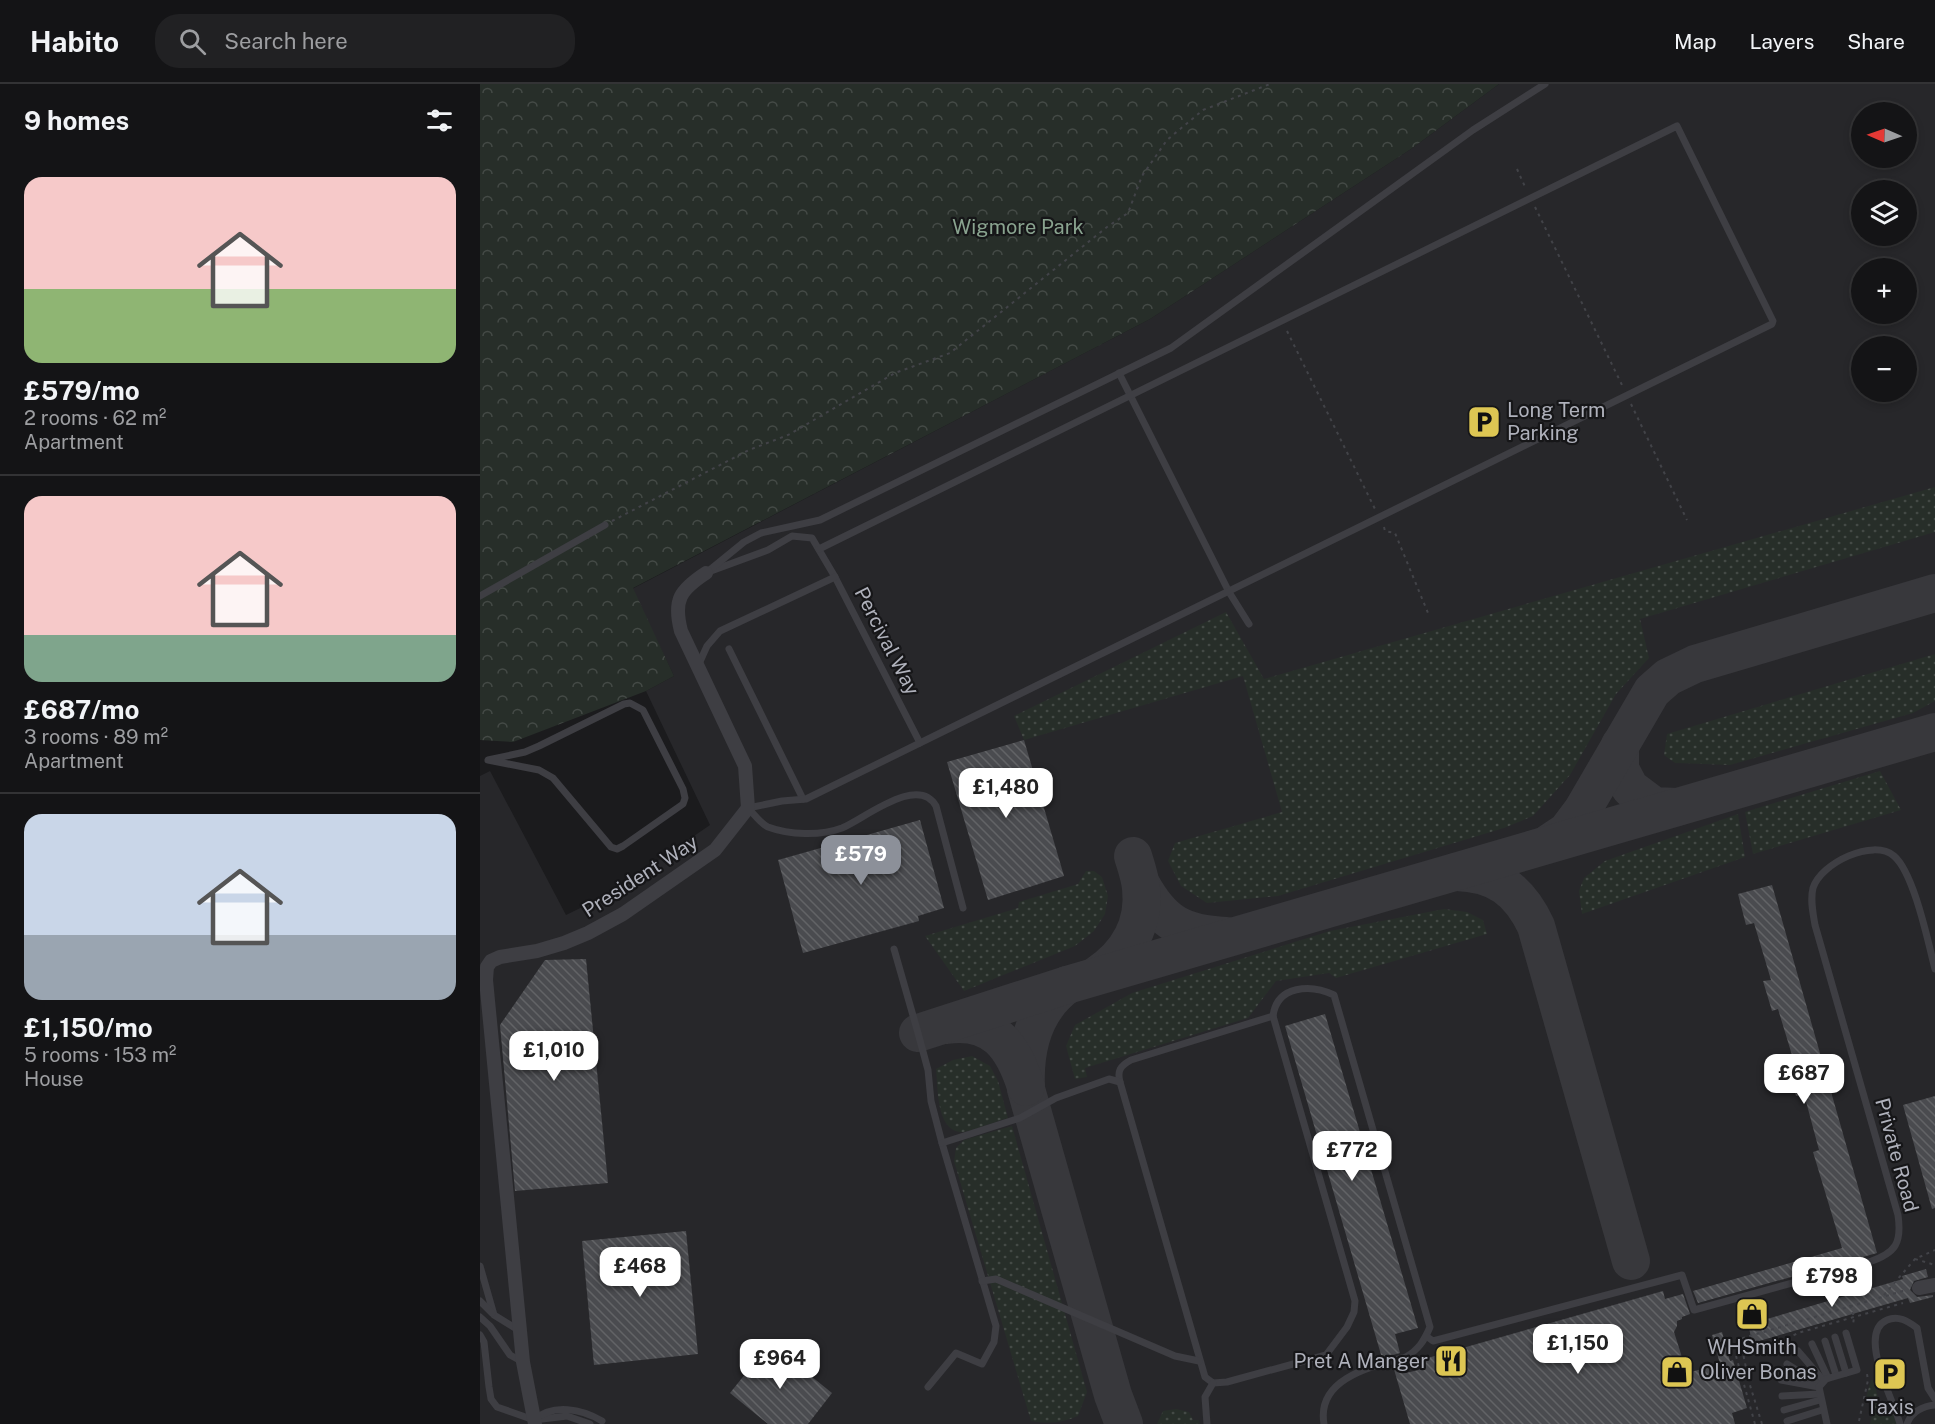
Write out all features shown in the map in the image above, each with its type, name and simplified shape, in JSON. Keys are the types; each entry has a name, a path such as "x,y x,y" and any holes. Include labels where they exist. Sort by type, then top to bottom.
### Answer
{"street":[{"path":"706,573 690,584 681,594 678,618 681,631 745,766 748,808"},
{"name":"President Way","path":"535,1422 523,1362 484,966 500,957 537,951 564,943 623,914 715,850 748,808"},
{"path":"1919,1288 1935,1285"}],"lane":[{"path":"706,573 744,542 761,533 820,520 1172,348 1473,130 1545,84"},
{"path":"748,808 803,799 1627,396 1772,324 1773,321 1677,126 819,549"},
{"path":"1119,373 1229,592 1250,624"},
{"path":"480,596 604,525"},
{"path":"706,573 768,550 792,536 812,538 835,577"},
{"name":"Percival Way","path":"698,666 707,646 720,631 835,577 920,743"},
{"path":"729,649 803,799"},
{"path":"480,762 488,760 525,752 630,703 643,710 650,722 683,789 685,798 683,804 616,849 611,847 553,778 539,770 488,760"},
{"path":"748,808 767,826 797,832 822,832 842,828 881,806 903,797 925,795 932,798 963,908"},
{"name":"Private Road","path":"1426,1336 1433,1341 1682,1275 1694,1310 1888,1255 1894,1249 1899,1234 1898,1215 1815,925 1813,889 1822,873 1846,857 1866,850 1882,849 1895,856 1909,880 1935,969"},
{"path":"894,949 928,1070 931,1101 942,1143 996,1326 994,1342 982,1364 956,1353 928,1387"},
{"path":"1273,1016 1131,1060 1122,1065 1118,1074 1203,1374 1213,1383 1227,1382 1257,1376 1326,1354 1347,1328 1354,1312 1355,1301 1273,1016 1279,999 1290,992 1308,987 1324,990 1334,995 1430,1327 1424,1343 1406,1357 1361,1371 1336,1386 1326,1402 1324,1424"},
{"path":"942,1143 1020,1118 1056,1098 1109,1079 1120,1082"},
{"path":"480,1266 494,1315"},
{"path":"982,1281 996,1279 1175,1356 1199,1361"},
{"path":"480,1301 494,1315 520,1332"},
{"path":"480,1317 490,1326 510,1355 523,1362"},
{"path":"1900,1424 1898,1413 1888,1396 1875,1344 1875,1333 1884,1321 1893,1318 1902,1319 1917,1328 1928,1388 1935,1400"},
{"path":"1784,1410 1846,1373 1857,1370 1846,1333"},
{"path":"480,1335 484,1342 491,1399 497,1407 535,1422 567,1416 590,1424 602,1421 589,1413 568,1410 543,1412 535,1422"},
{"path":"1835,1337 1846,1373"},
{"path":"1816,1424 1826,1423 1822,1410 1825,1341"},
{"path":"1812,1344 1824,1386"},
{"path":"1798,1351 1824,1386"},
{"path":"1787,1364 1824,1386"},
{"path":"1780,1380 1824,1386"},
{"path":"1207,1424 1205,1397 1213,1383"},
{"path":"1782,1396 1824,1386"},
{"path":"1907,1424 1916,1411 1935,1405"},
{"path":"1787,1421 1822,1410"}],"path":[{"path":"604,525 749,450 788,435 895,373 950,353 1107,227 1128,213 1142,176 1167,140 1203,111 1270,84"},
{"path":"1517,169 1687,520"},
{"path":"1281,321 1385,531 1395,533 1428,613"},
{"path":"1884,1295 1915,1259 1935,1250"},
{"path":"1915,1259 1935,1265"},
{"path":"1762,1424 1749,1382 1740,1339 1884,1295 1919,1288"},
{"path":"1787,1340 1798,1333 1903,1303"},
{"path":"1736,1356 1738,1372 1755,1424"},
{"path":"1738,1372 1746,1369"},
{"path":"1860,1421 1868,1380 1865,1369"},
{"path":"1742,1384 1749,1382"}],"shaded area":[{"path":"1499,84 1935,84 1935,1424 480,1424 480,776 490,771 566,915 611,893 710,825 646,691 674,676 632,589 1150,319 1411,149"}],"green space":[{"name":"Wigmore Park","path":"480,84 1499,84 1411,149 1150,319 633,588 674,676 646,691 513,742 480,740"},
{"path":"1935,487 1935,532 1640,619 1649,658 1616,694 1570,775 1533,816 1504,828 1278,896 1207,903 1181,886 1168,861 1175,843 1282,812 1243,676 1024,740 1014,716 1226,612 1264,679"},
{"path":"1935,654 1935,701 1913,713 1730,765 1675,763 1664,755 1667,734"},
{"path":"1880,771 1901,810 1753,854 1745,812"},
{"path":"1738,814 1745,857 1582,914 1579,891 1584,878 1605,861"},
{"path":"1086,871 1094,871 1102,877 1108,896 1105,914 1094,931 1075,946 964,991 925,936 1018,908 1019,902 1078,884"},
{"path":"1444,909 1467,912 1483,920 1487,934 1336,978 1329,973 1276,981 1248,1018 1085,1068 1087,1077 1075,1079 1066,1046 1075,1025 1132,993 1330,931"},
{"path":"972,1056 990,1066 998,1081 1008,1118 963,1132 954,1130 943,1117 938,1097 936,1069 953,1060"},
{"path":"1012,1126 1087,1392 1078,1416 1049,1423 1031,1421 954,1161 956,1148 964,1140"},
{"path":"1871,1380 1873,1380 1881,1407 1891,1411 1898,1424 1870,1424 1875,1404 1865,1401"},
{"path":"1176,1409 1189,1412 1193,1420 1199,1420 1200,1424 1157,1424 1163,1411"}],"building":[{"path":"1024,740 1064,876 988,900 947,762"},
{"path":"920,820 944,908 918,916 919,921 803,953 778,860"},
{"path":"1772,885 1877,1253 1698,1303 1693,1291 1842,1248 1813,1152 1819,1150 1804,1094 1796,1096 1788,1066 1795,1065 1778,1009 1772,1011 1763,981 1771,980 1754,923 1746,925 1738,894"},
{"path":"586,959 608,1183 515,1191 500,1025 545,960"},
{"path":"1325,1014 1418,1328 1395,1334 1400,1353 1382,1358 1285,1026"},
{"path":"1935,1096 1935,1208 1932,1209 1903,1105"},
{"path":"686,1231 698,1354 594,1365 582,1241"},
{"path":"1926,1269 1928,1277 1914,1281 1910,1290 1917,1297 1933,1295 1933,1297 1910,1303 1908,1298 1752,1343 1744,1302 1753,1300 1760,1321 1903,1279 1902,1276"},
{"path":"1663,1291 1665,1299 1683,1294 1690,1314 1677,1321 1674,1332 1687,1373 1720,1364 1712,1335 1722,1332 1747,1408 1732,1413 1735,1424 1410,1424 1393,1366 1403,1364 1406,1373 1426,1368 1424,1359"},
{"path":"770,1343 832,1393 808,1424 768,1424 730,1393"}],"taxiway":[{"path":"1549,843 1567,831 1582,811 1652,691 1668,677 1695,664 1935,593"},
{"path":"918,1033 1067,985 1935,732"},
{"path":"1620,745 1620,769 1630,788 1654,806 1677,807"},
{"path":"1097,975 1117,958 1137,927 1141,888 1133,856"},
{"path":"1456,872 1483,876 1505,886 1522,903 1536,926 1631,1261"},
{"path":"1141,884 1157,908 1175,924 1197,932 1226,936"},
{"path":"1067,985 1046,1006 1033,1031 1027,1059 1026,1089 1113,1395 1124,1424"},
{"path":"946,1025 976,1026 999,1038 1015,1059 1026,1087"}],"place":[{"name":"Long Term Parking","path":"1484,422"},
{"name":"WHSmith","path":"1752,1314"},
{"name":"Pret A Manger","path":"1451,1361"},
{"name":"Oliver Bonas","path":"1677,1372"},
{"name":"Taxis","path":"1890,1374"}]}
